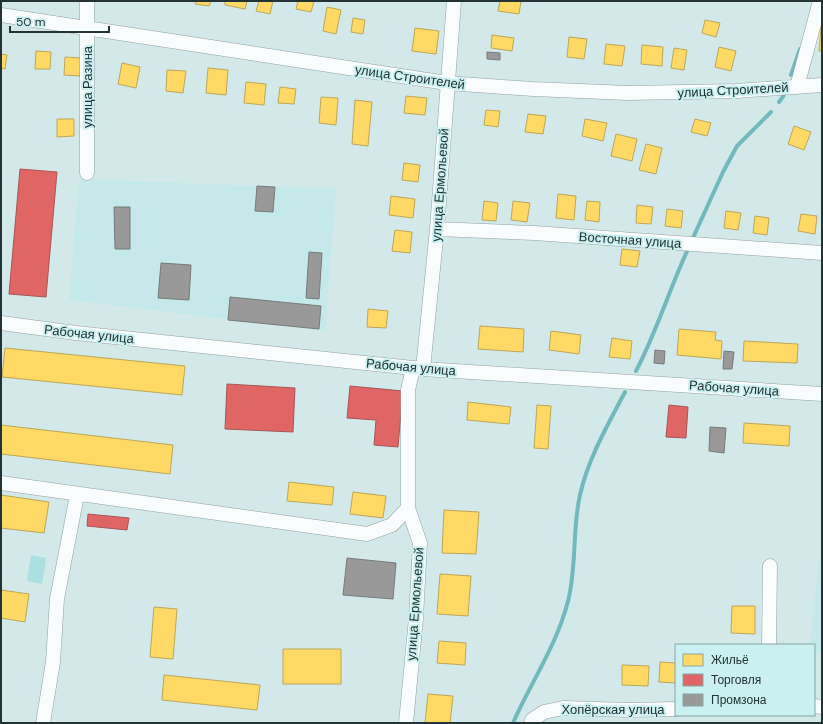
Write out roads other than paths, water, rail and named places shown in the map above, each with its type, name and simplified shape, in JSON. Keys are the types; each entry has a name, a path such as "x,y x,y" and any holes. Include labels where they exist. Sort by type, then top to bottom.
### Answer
{"street":[{"name":"улица Разина","path":"87,1 87,173"},
{"name":"улица Ермольевой","path":"406,723 416,618 420,543 408,508 408,390 418,368 437,230 454,1"},
{"path":"797,86 820,1"},
{"name":"улица Строителей","path":"1,15 447,83 533,90 628,93 737,91 822,85"},
{"name":"Восточная улица","path":"437,230 534,233 822,254"},
{"name":"Рабочая улица","path":"1,323 418,368 822,394"},
{"path":"1,483 77,495 367,534 392,525 408,508"},
{"path":"43,723 53,662 57,599 77,495"},
{"path":"769,644 770,566"},
{"name":"Хопёрская улица","path":"531,723 532,720 544,712 563,708 629,710 675,709"}],"waterway":[{"path":"791,75 800,49"},
{"path":"779,102 784,95"},
{"path":"692,240 723,172 737,146 771,112"},
{"path":"636,371 644,356 689,247"},
{"path":"513,723 551,648 563,617 573,575 576,521 580,495 593,455 625,392"}]}
